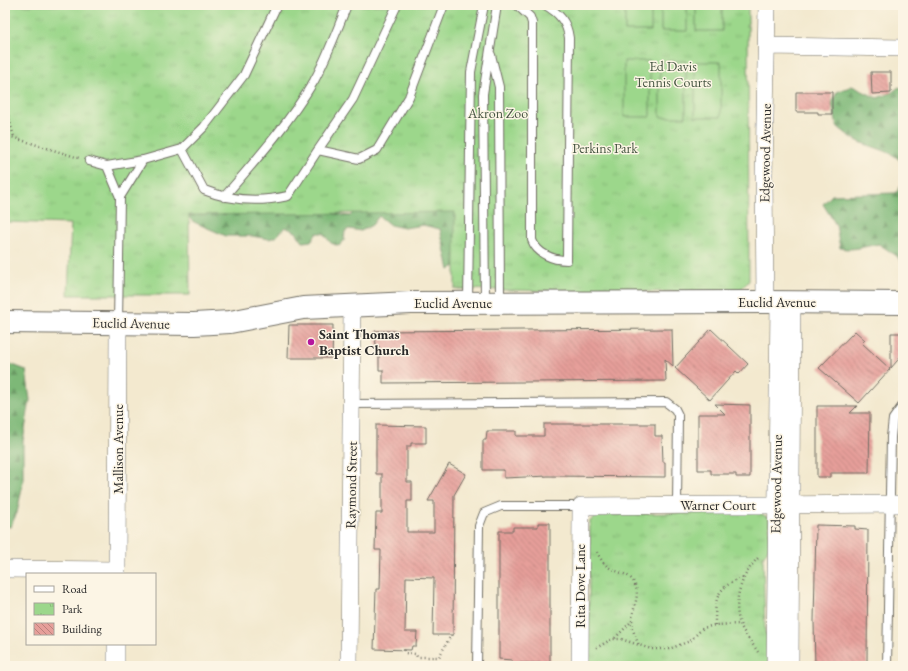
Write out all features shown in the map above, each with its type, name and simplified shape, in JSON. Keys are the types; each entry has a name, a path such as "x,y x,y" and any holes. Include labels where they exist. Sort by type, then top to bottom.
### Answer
{"street":[{"name":"Edgewood Avenue","path":"766,5 767,46 764,175 778,302 790,666"},
{"path":"767,46 903,48"},
{"name":"Euclid Avenue","path":"5,322 118,324 230,322 303,308 352,305 484,303 903,303"},
{"name":"Raymond Street","path":"349,666 352,305"},
{"name":"Mallison Avenue","path":"117,572 118,324"},
{"name":"Warner Court","path":"581,506 896,504"},
{"name":"Edgewood Avenue","path":"775,666 784,505"},
{"name":"Rita Dove Lane","path":"580,665 581,506"},
{"path":"5,569 117,572"},
{"path":"116,645 116,666"}],"lane":[{"path":"90,161 107,166 143,160 182,149 204,127 244,75 277,5"},
{"path":"224,197 270,143 314,80 332,44 347,5"},
{"path":"182,149 204,190 224,197 270,200 288,196 354,99 397,5"},
{"path":"318,150 359,159 377,150 409,97 444,5"},
{"path":"484,5 471,72 484,303"},
{"path":"484,303 484,94 497,5"},
{"path":"517,5 530,17 532,23 532,240 538,250 548,256 559,260 567,260 569,38 563,20 554,10 545,5"},
{"path":"484,303 499,87 490,50"},
{"path":"120,197 143,160"},
{"path":"107,166 120,197 118,324"},
{"path":"352,404 666,402 675,409 678,415 677,505"},
{"path":"886,666 896,504 893,419 903,406"},
{"path":"477,666 479,526 484,513 501,506 581,506"}],"path":[{"path":"5,104 14,137"},
{"path":"5,135 90,161"},
{"path":"595,548 606,565 630,576 635,583 637,590 632,621 634,634 639,646"},
{"path":"759,653 740,624 737,610 738,598 744,576 760,556"},
{"path":"715,625 718,595 724,586 744,576"},
{"path":"615,639 632,621"},
{"path":"580,665 590,664 593,660 596,647 615,639 621,639 651,649 669,649 690,641 703,628 715,625 740,624"},
{"path":"404,650 405,653 416,654 417,657 439,657 451,635"}],"green space":[{"name":"Akron Zoo","path":"5,5 748,5 749,281 739,291 607,292 455,289 455,212 189,215 190,295 68,295 71,224 5,222"},
{"path":"625,5 651,5 651,31 625,31"},
{"path":"661,5 687,5 687,31 661,31"},
{"path":"696,5 722,5 722,31 696,31"},
{"path":"624,61 650,61 650,117 624,117"},
{"name":"Ed Davis Tennis Courts","path":"660,61 686,61 686,117 660,117"},
{"path":"695,62 721,62 721,117 695,117"},
{"path":"852,86 877,98 891,93 899,87 903,89 903,165 890,153 857,140 837,126 832,103 837,92"},
{"path":"447,144 458,230 455,266 449,270 440,229 423,225 404,228 390,225 379,216 372,225 361,231 349,229 345,231 344,241 339,246 331,243 323,233 317,233 311,241 303,242 296,232 285,227 276,237 269,239 252,236 226,236 194,222 190,218 189,213 325,210 334,214 350,216 360,206"},
{"path":"903,183 903,265 897,256 879,244 855,249 840,248 836,225 823,204 832,195 896,193"},
{"path":"5,362 26,370 30,400 23,441 23,482 17,513 10,527 5,526"},
{"path":"758,512 769,518 770,546 763,557 765,633 770,637 770,658 766,666 594,666 588,660 590,521 595,517 610,514"}],"building":[{"path":"871,72 891,72 891,93 872,94"},
{"path":"796,92 832,92 832,114 818,114 818,112 796,112"},
{"name":"Saint Thomas Baptist Church","path":"289,325 333,325 332,358 288,358"},
{"path":"672,329 673,366 665,359 666,381 383,383 383,370 379,370 379,346 376,346 375,331"},
{"path":"711,329 748,364 739,374 736,371 710,400 675,368"},
{"path":"855,331 865,340 862,343 890,369 859,403 819,368"},
{"path":"891,333 903,333 903,354 891,368"},
{"path":"715,404 750,405 750,477 736,477 736,474 711,474 711,470 698,470 698,414 725,414"},
{"path":"817,406 857,406 850,413 870,413 869,473 830,473 830,477 817,477"},
{"path":"544,424 655,424 655,436 662,436 665,477 548,476 504,478 504,470 483,470 483,440 486,440 487,431 516,431 516,436 544,436"},
{"path":"376,425 426,426 426,443 411,443 411,446 407,446 407,482 412,482 412,501 407,501 407,532 434,532 434,501 428,501 449,464 466,474 454,495 453,635 433,635 434,578 406,577 405,632 417,632 416,646 412,646 411,650 374,649 376,589 380,589 381,550 375,550 376,513 382,513 382,474 376,474"},
{"path":"538,523 550,523 550,663 512,663 512,660 499,659 499,531 513,531 513,527 538,527"},
{"path":"816,525 855,526 855,529 868,530 867,664 854,664 854,666 815,666 814,621"}],"place":[{"name":"Saint Thomas Baptist Church","path":"311,342"}],"park label":[{"name":"Perkins Park","path":"605,148"}]}
